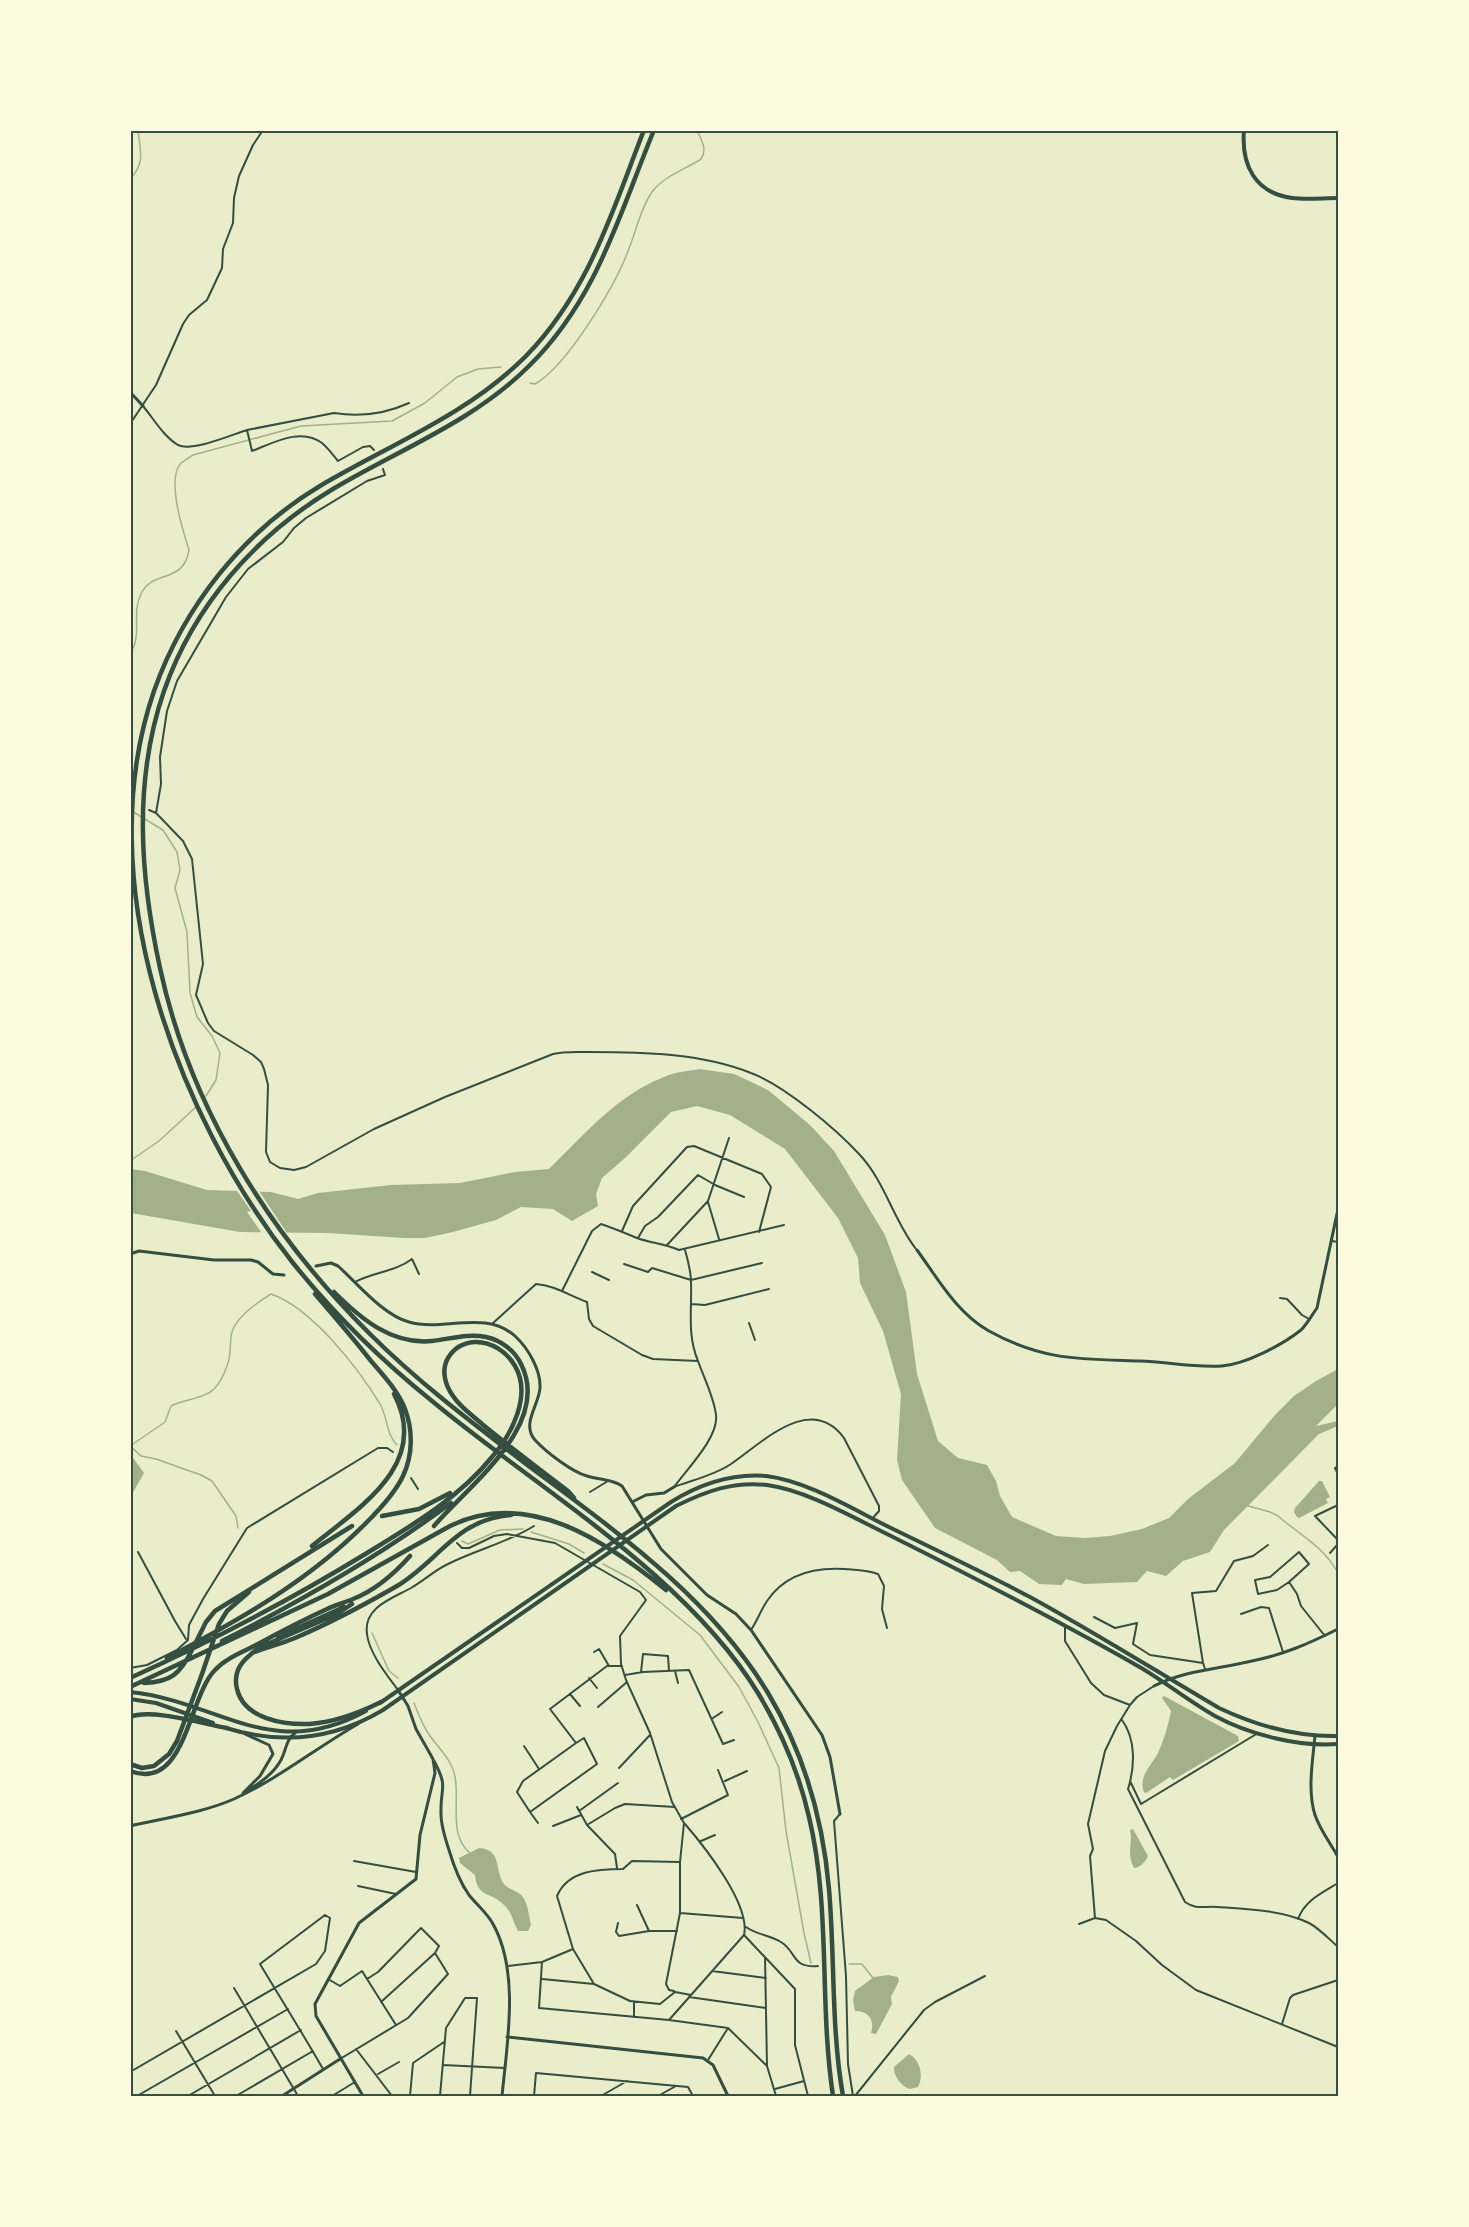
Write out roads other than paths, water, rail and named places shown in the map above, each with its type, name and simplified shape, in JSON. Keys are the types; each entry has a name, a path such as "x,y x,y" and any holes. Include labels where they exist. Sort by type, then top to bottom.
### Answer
{"highway":[{"path":"130,1678 277,1597 334,1553 374,1515 403,1476 411,1447 408,1419 396,1393 280,1248 230,1168 194,1099 163,1017 146,954 133,868 133,806 136,768 152,699 171,650 202,596 253,538 299,500 453,414 490,388 527,354 557,319 588,270 608,227 644,130"},
{"path":"654,130 594,278 569,319 542,352 513,381 464,418 331,490 295,514 264,540 225,582 188,638 165,689 148,750 142,809 148,896 163,981 181,1041 201,1093 242,1171 304,1263 394,1357 612,1529 680,1587 737,1648 754,1670 776,1707 804,1766 818,1814 827,1868 831,1912 836,2036 843,2097"},
{"path":"280,1248 324,1299 416,1388 624,1551 695,1615 730,1653 760,1696 786,1746 810,1818 820,1886 827,2038 833,2097"},
{"path":"304,1263 359,1315 392,1335 420,1341 484,1336 499,1342 515,1355 523,1367 527,1381 527,1397 523,1415 503,1451 434,1526"},
{"path":"130,1678 228,1632 322,1580 408,1527 449,1498 483,1468 499,1449 515,1419 521,1394 520,1378 510,1358 499,1349 479,1342 465,1344 453,1351 446,1361 446,1382 458,1403 493,1436"},
{"path":"296,1559 377,1490 391,1475 400,1460 405,1436 402,1412 391,1389 373,1362"},
{"path":"382,1516 409,1512 434,1503 450,1494 483,1468"},
{"path":"225,1641 384,1548 439,1511 476,1481"},
{"path":"130,1686 352,1582 459,1521 497,1512 552,1520 595,1539 619,1554 695,1615"},
{"path":"249,1652 279,1644 339,1617 414,1574 458,1534 472,1525 499,1516 527,1515"},
{"path":"130,1686 159,1682 175,1674 183,1667 210,1616 224,1604 352,1526"},
{"path":"196,1698 214,1671 226,1661 337,1614 389,1577 410,1556"},
{"path":"130,1771 148,1774 165,1767 178,1750 214,1635 222,1617 264,1580"},
{"path":"367,1593 334,1606 275,1635 249,1652 238,1670 236,1686 247,1707 269,1718 289,1723 319,1723 350,1715 381,1702"},
{"path":"334,1606 352,1604 377,1595"},
{"path":"339,1617 352,1604"},
{"path":"262,1646 275,1635"},
{"path":"262,1646 279,1644"},
{"path":"130,1717 141,1713 155,1714 227,1728"},
{"path":"130,1764 142,1768 160,1763 173,1748 185,1727"}],"main road":[{"path":"1244,130 1244,158 1249,170 1267,190 1291,198 1338,198"},
{"path":"130,1692 158,1696 251,1727 273,1731 297,1731 342,1722 381,1702 642,1521 696,1487 746,1475 788,1481 824,1495 1029,1596 1219,1708 1239,1717 1281,1731 1338,1736"},
{"path":"130,1699 156,1703 243,1733 288,1739 331,1733 365,1720 402,1696 676,1506 702,1493 744,1484 780,1487 840,1511 1065,1624 1217,1717 1259,1733 1314,1743 1338,1744"}],"street":[{"path":"130,424 156,385 183,324 189,315 207,300 215,286 222,268 223,249 233,223 234,198 239,176 253,145 263,130"},
{"path":"130,392 172,441 185,447 205,444 247,430 334,413 346,415 390,412 409,403"},
{"path":"247,430 252,451 284,439 303,435 321,442 338,461 363,447 370,446 374,450"},
{"path":"156,813 161,784 160,757 167,711 177,681 226,597 248,569 283,542 294,528 367,481 385,475 383,469"},
{"path":"130,692 130,699"},
{"path":"149,810 156,813 183,841 192,859 203,964 196,995 213,1031 261,1062 268,1085 266,1152 270,1162 275,1166 285,1169 306,1167 374,1129 445,1097 553,1054 571,1051 627,1052 695,1059 752,1073 785,1091 860,1155 874,1174 917,1250 969,1317 1004,1338 1054,1357 1082,1361 1142,1361 1223,1366 1254,1357 1290,1338 1303,1328 1317,1308 1338,1209"},
{"path":"667,1245 708,1202 729,1138"},
{"path":"622,1231 633,1206 687,1147 694,1146 762,1174 771,1187 758,1232"},
{"path":"638,1238 645,1226 658,1217 698,1174 715,1185 744,1197"},
{"path":"708,1202 711,1204 719,1239"},
{"path":"562,1291 577,1258 596,1226 601,1224 679,1250 784,1225"},
{"path":"1332,1241 1338,1242"},
{"path":"674,1487 706,1444 716,1423 715,1408 691,1346 691,1280 685,1250"},
{"path":"130,1254 139,1251 214,1260 251,1260 258,1262 273,1274 284,1275"},
{"path":"355,1282 404,1265 412,1259 420,1274"},
{"path":"624,1264 648,1272 652,1268 691,1280 762,1263"},
{"path":"316,1266 335,1264 391,1314 408,1322 435,1326 492,1324 507,1331 521,1342 537,1372 540,1389 530,1422 532,1435 542,1446 573,1470 622,1486 661,1549 708,1595 742,1619 751,1630 822,1735 830,1757 840,1814 834,1821 845,1964 848,2064 854,2097"},
{"path":"592,1272 609,1280"},
{"path":"492,1324 536,1284 562,1291 586,1302 589,1319 593,1326 642,1355 663,1360 698,1361"},
{"path":"691,1304 705,1305 769,1289"},
{"path":"1280,1298 1287,1299 1309,1320"},
{"path":"749,1323 754,1340"},
{"path":"632,1502 646,1495 664,1493 731,1464 757,1443 783,1427 796,1422 818,1420 838,1429 844,1438 879,1506 879,1511 872,1519"},
{"path":"130,1668 147,1665 177,1650 188,1640 189,1625 248,1528 378,1448 387,1448 393,1452"},
{"path":"1338,1466 1335,1467 1338,1474"},
{"path":"411,1478 418,1489"},
{"path":"590,1492 608,1480"},
{"path":"1338,1504 1315,1516 1338,1540"},
{"path":"502,2097 507,2037 507,1966 492,1922 470,1896 455,1871 443,1831 441,1814 443,1778 416,1729 408,1706 383,1672 366,1634 369,1620 376,1608 413,1587 443,1566 519,1536 534,1526"},
{"path":"457,1543 462,1548 469,1548 494,1536 507,1534 555,1543 640,1592 646,1600 620,1636 622,1666 650,1734 675,1807 681,1819 726,1878 746,1927 744,1935 669,2020"},
{"path":"1330,1553 1338,1544"},
{"path":"1205,1669 1192,1593 1216,1591 1234,1561 1252,1556 1268,1545"},
{"path":"138,1552 175,1621 188,1640"},
{"path":"1299,1552 1309,1564 1289,1582 1277,1590 1258,1594 1255,1580 1270,1577 1299,1552"},
{"path":"751,1630 767,1600 781,1585 801,1574 819,1568 864,1570 878,1574 884,1586 882,1609 887,1628"},
{"path":"1289,1582 1301,1606 1325,1636"},
{"path":"1241,1614 1261,1607 1269,1608 1284,1653"},
{"path":"1094,1617 1114,1628 1137,1623 1133,1644 1150,1655 1203,1663"},
{"path":"1065,1624 1065,1641 1091,1683 1104,1695 1130,1705"},
{"path":"1095,1918 1090,1856 1093,1849 1088,1824 1105,1751 1130,1705 1137,1697 1154,1686 1180,1675 1251,1662 1284,1653 1338,1629"},
{"path":"594,1652 599,1649 609,1666"},
{"path":"641,1672 643,1654 668,1656 669,1671"},
{"path":"576,1743 550,1709 589,1678 609,1666 622,1666"},
{"path":"675,1670 678,1683"},
{"path":"625,1675 689,1670 723,1744 734,1740"},
{"path":"589,1678 597,1688"},
{"path":"598,1707 627,1682"},
{"path":"570,1694 580,1706"},
{"path":"713,1718 722,1712"},
{"path":"130,1826 204,1809 232,1800 261,1785 365,1720"},
{"path":"1122,1720 1128,1727 1132,1743 1133,1768 1128,1789 1185,1902 1196,1908 1214,1907 1271,1912 1298,1919 1319,1930 1338,1947"},
{"path":"232,1800 267,1776 277,1766 284,1754 288,1739 297,1731"},
{"path":"242,1794 260,1776 273,1754 269,1745 243,1733"},
{"path":"1130,1781 1141,1804 1259,1733"},
{"path":"619,1768 650,1734"},
{"path":"1315,1735 1311,1790 1316,1817 1338,1857"},
{"path":"530,1812 597,1764 584,1738 523,1781 517,1792 530,1812 538,1823"},
{"path":"524,1746 539,1769"},
{"path":"363,2097 314,2011 318,1996 359,1923 414,1882 420,1835 433,1785 433,1759"},
{"path":"681,1819 728,1795 718,1770"},
{"path":"724,1781 747,1771"},
{"path":"617,1868 615,1854 587,1825 578,1809 618,1783"},
{"path":"587,1825 625,1804 675,1807"},
{"path":"553,1826 581,1815"},
{"path":"684,1823 680,1862 680,1913 666,1984 669,1990 690,1996 766,2008"},
{"path":"700,1842 714,1834"},
{"path":"354,1861 416,1872"},
{"path":"594,1984 573,1948 557,1896 560,1890 572,1877 586,1872 624,1869 632,1861 680,1862"},
{"path":"1298,1919 1302,1908 1308,1902 1338,1883"},
{"path":"358,1886 398,1895"},
{"path":"637,1905 649,1931"},
{"path":"680,1913 743,1918"},
{"path":"130,2072 183,2043 274,1988 316,1964 326,1951 330,1918 325,1915 260,1964 274,1988 301,2030 324,2070"},
{"path":"1079,1924 1095,1918 1106,1920 1136,1941 1182,1981 1197,1990 1338,2047"},
{"path":"618,1923 616,1932 619,1936 649,1931 677,1931"},
{"path":"746,1927 755,1934 782,1942 798,1963 807,1967 818,1966"},
{"path":"367,1979 378,1972 421,1928 439,1947 381,2002"},
{"path":"744,1935 795,1989 795,2045 808,2097"},
{"path":"507,1966 542,1962 573,1948"},
{"path":"282,2097 408,2018 448,1974 435,1953"},
{"path":"765,1957 768,2066 776,2097"},
{"path":"542,1962 539,2008 728,2028 768,2066"},
{"path":"839,1964 845,1964"},
{"path":"328,1979 340,1986 362,1971 396,2025"},
{"path":"711,1971 766,1978"},
{"path":"854,2097 924,2010 984,1976"},
{"path":"542,1978 594,1984 634,2002 660,2004 675,1992"},
{"path":"1282,2024 1293,1995 1338,1980"},
{"path":"234,1988 298,2097"},
{"path":"440,2097 446,2028 465,1998 477,1998 470,2097"},
{"path":"634,2002 634,2017"},
{"path":"137,2097 288,2009"},
{"path":"708,2060 728,2028"},
{"path":"188,2097 301,2030"},
{"path":"176,2031 214,2097"},
{"path":"507,2037 708,2060 713,2065 728,2097"},
{"path":"410,2097 413,2063 444,2042"},
{"path":"356,2049 392,2097"},
{"path":"236,2097 313,2052"},
{"path":"377,2075 399,2062"},
{"path":"443,2065 505,2068"},
{"path":"534,2097 536,2073 688,2087 693,2097"},
{"path":"601,2097 627,2081"},
{"path":"774,2089 804,2081"},
{"path":"332,2097 355,2082"},
{"path":"658,2097 676,2086"}],"waterway":[{"path":"130,179 140,162 138,130"},
{"path":"530,383 535,384 548,375 589,324 622,266 641,213 652,192 668,177 701,159 704,148 697,130"},
{"path":"130,653 136,639 137,609 141,594 153,581 181,568 189,550 175,493 175,481 181,463 193,455 301,426 392,421 425,403 457,377 478,369 501,367"},
{"path":"130,810 163,830 177,852 180,870 175,888 187,932 190,993 197,1017 212,1036 220,1053 216,1080 206,1096"},
{"path":"130,1161 159,1141 197,1106"},
{"path":"130,1446 165,1422 171,1406 205,1395 214,1389 227,1366 231,1334 238,1320 271,1294 287,1301 318,1325 347,1357 380,1404 393,1441 397,1445"},
{"path":"130,1446 141,1456 156,1459 212,1481 236,1516 238,1528"},
{"path":"1245,1505 1278,1516 1318,1548 1338,1573"},
{"path":"462,1541 468,1544 500,1530 523,1529"},
{"path":"531,1532 569,1544 584,1553"},
{"path":"603,1564 633,1580 700,1635 739,1687 758,1722 779,1768 786,1831 811,1963"},
{"path":"372,1633 389,1671 398,1678"},
{"path":"414,1703 426,1730 448,1759 453,1771 459,1837 463,1846 470,1853"},
{"path":"849,1964 862,1964 873,1978"}]}
